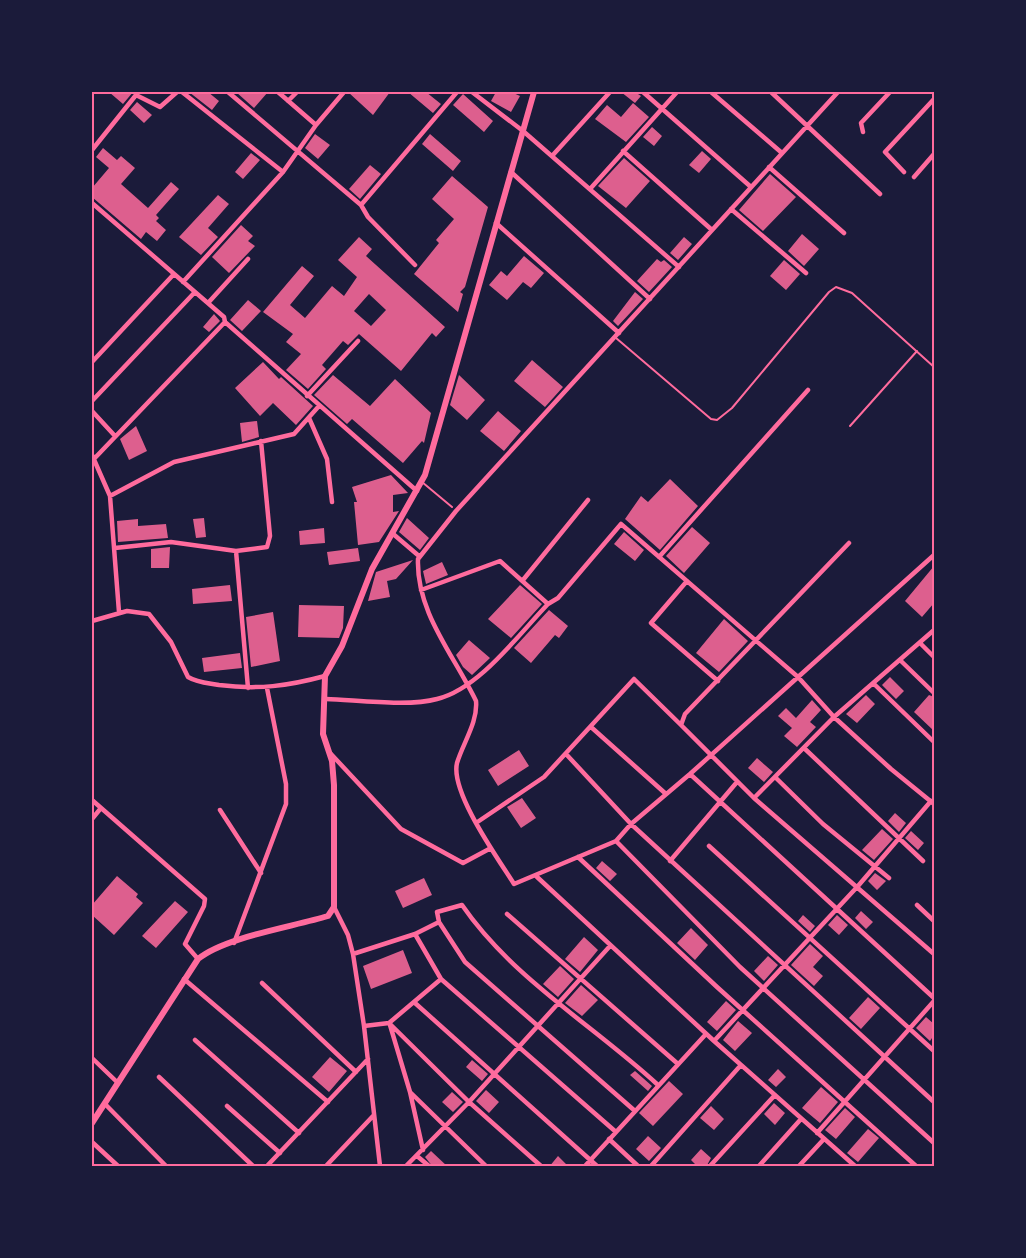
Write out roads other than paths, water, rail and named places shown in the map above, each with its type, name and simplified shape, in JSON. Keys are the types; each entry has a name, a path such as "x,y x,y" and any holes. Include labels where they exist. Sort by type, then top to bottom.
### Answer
{"street":[{"path":"92,150 136,95 160,107 177,92"},
{"path":"182,92 283,172"},
{"path":"228,92 297,153 361,205 368,217 415,265"},
{"path":"278,92 316,125"},
{"path":"288,101 297,92"},
{"path":"183,282 283,172 316,125 344,92"},
{"path":"361,205 457,92"},
{"path":"472,92 523,130 679,267"},
{"path":"378,1165 368,1059 353,954 348,935 334,907 334,778 332,761 325,747 323,734 325,676 342,646 372,569 422,482 534,92"},
{"path":"552,156 610,92"},
{"path":"643,92 751,187"},
{"path":"590,189 677,92"},
{"path":"711,92 782,153"},
{"path":"771,92 808,124 880,194"},
{"path":"838,92 456,511 419,556 421,590 439,637 476,701 476,712 457,764 456,775 476,823 514,884 616,841 631,824 711,756 934,555"},
{"path":"863,132 861,123 890,92"},
{"path":"904,172 885,153 934,99"},
{"path":"623,151 712,231"},
{"path":"914,177 934,154"},
{"path":"769,167 844,233"},
{"path":"511,172 650,299"},
{"path":"92,203 224,316 225,322 417,491"},
{"path":"731,209 806,273"},
{"path":"496,223 617,335"},
{"path":"208,303 248,259"},
{"path":"92,362 174,274"},
{"path":"92,401 195,292"},
{"path":"119,612 110,496 92,458 225,322"},
{"path":"307,396 358,341"},
{"path":"659,556 808,390"},
{"path":"110,496 174,462 294,434 319,406"},
{"path":"92,411 115,436"},
{"path":"309,418 327,459 332,502"},
{"path":"115,548 171,542 236,550 264,549 270,542 261,441"},
{"path":"523,580 588,500"},
{"path":"326,699 424,701 443,697 468,686 548,604 562,594 621,524 757,640 798,677 834,717 891,769 933,803 714,1041"},
{"path":"392,533 419,556"},
{"path":"681,725 685,714 849,543"},
{"path":"236,550 248,688"},
{"path":"421,590 497,561 523,580 548,604"},
{"path":"687,581 651,623 718,681"},
{"path":"92,621 119,612 142,612 153,618 192,680 248,688 267,688 325,676"},
{"path":"754,798 834,717 921,644 934,630"},
{"path":"921,644 934,657"},
{"path":"901,661 934,693"},
{"path":"476,823 533,786 566,754 634,680 754,798 934,954"},
{"path":"873,683 934,742"},
{"path":"234,943 284,811 286,794 267,688"},
{"path":"591,727 666,794"},
{"path":"325,747 401,829 463,863 492,848"},
{"path":"804,748 923,861"},
{"path":"566,754 631,824 670,861 934,1102"},
{"path":"690,774 934,1000 817,1133"},
{"path":"775,777 824,824 889,879"},
{"path":"670,861 737,782"},
{"path":"92,800 205,899 204,906 185,944 198,959"},
{"path":"92,819 101,808"},
{"path":"220,810 261,873"},
{"path":"616,841 763,988 864,1077 934,1143"},
{"path":"708,846 934,1051"},
{"path":"578,857 916,1167"},
{"path":"536,876 706,1034 855,1167"},
{"path":"635,1111 465,962 439,922 437,912 462,905 482,935 557,1003 621,1053 658,1086"},
{"path":"917,905 934,921"},
{"path":"92,1120 106,1105 198,959 206,953 234,943 328,916 334,907"},
{"path":"507,914 678,1064"},
{"path":"353,954 415,934 439,922"},
{"path":"415,934 441,979 517,1048 616,1132"},
{"path":"406,1167 469,1102 610,946"},
{"path":"184,979 328,1102"},
{"path":"364,1026 389,1023 416,1003 441,979"},
{"path":"262,983 356,1072"},
{"path":"416,1003 597,1167"},
{"path":"389,1023 410,1092 423,1149"},
{"path":"389,1023 469,1102 541,1167"},
{"path":"585,1167 706,1034"},
{"path":"195,1040 299,1132"},
{"path":"92,1058 118,1083"},
{"path":"267,1167 368,1059"},
{"path":"651,1167 741,1065"},
{"path":"159,1077 253,1167"},
{"path":"410,1092 486,1167"},
{"path":"710,1167 774,1095"},
{"path":"106,1105 166,1167"},
{"path":"227,1106 280,1153"},
{"path":"326,1167 374,1116"},
{"path":"759,1167 801,1119"},
{"path":"609,1139 638,1167"},
{"path":"799,1167 824,1139"},
{"path":"92,1142 118,1167"},
{"path":"417,1156 429,1167"},
{"path":"273,1161 279,1167"}],"lane":[{"path":"617,335 711,419 717,420 732,408 829,292 836,287 852,293 934,367"},
{"path":"850,426 917,351"},
{"path":"422,482 452,507"}]}
